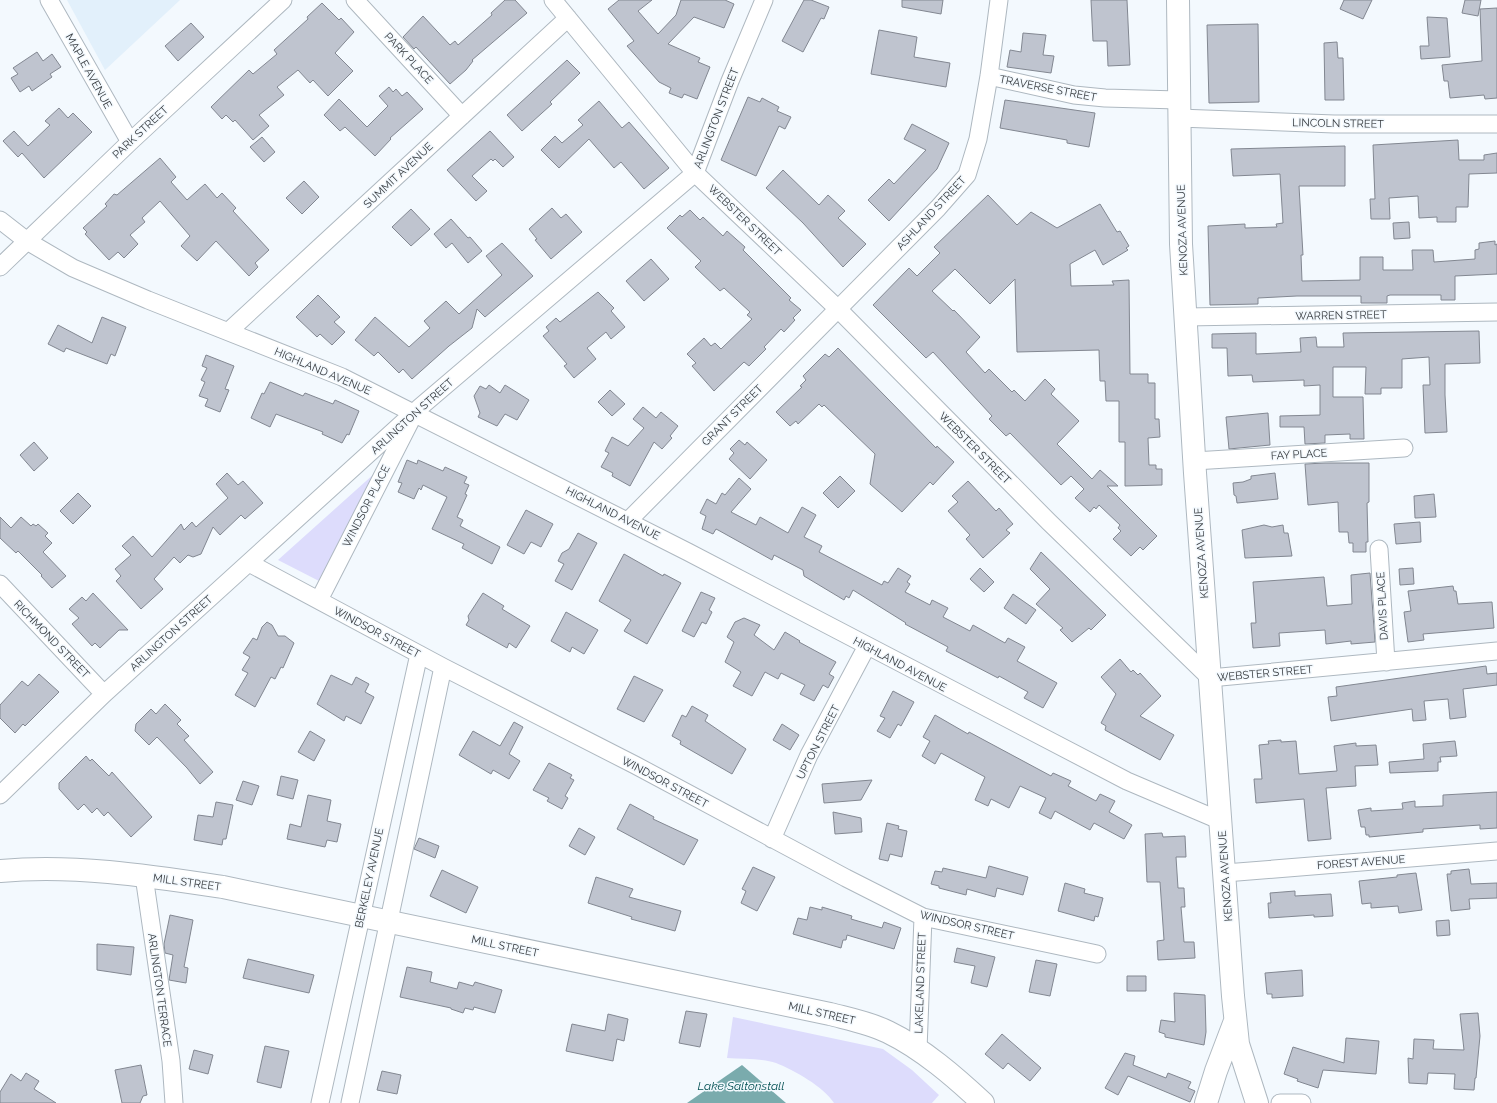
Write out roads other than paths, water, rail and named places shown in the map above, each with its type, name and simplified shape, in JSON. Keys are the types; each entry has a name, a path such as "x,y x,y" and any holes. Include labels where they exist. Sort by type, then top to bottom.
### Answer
{"main road":[{"name":"KENOZA AVENUE","path":"1178,0 1181,244 1194,461 1238,1044 1257,1103"},
{"name":"MILL STREET","path":"0,871 50,868 144,876 223,887 830,1014 862,1022 888,1032 918,1050 956,1078 984,1103"},
{"path":"1206,1103 1216,1070 1236,1020"}],"street":[{"name":"MAPLE AVENUE","path":"49,0 130,142"},
{"name":"PARK STREET","path":"0,268 130,142 283,0"},
{"name":"PARK PLACE","path":"355,0 462,116"},
{"name":"WEBSTER STREET","path":"552,0 695,173 837,308 1049,522 1210,678 1497,651"},
{"name":"ARLINGTON STREET","path":"0,795 104,694 414,413 695,173 730,81 764,0"},
{"name":"ASHLAND STREET","path":"837,308 938,208 966,175 978,139 989,76 999,0"},
{"name":"SUMMIT AVENUE","path":"229,331 568,18"},
{"name":"TRAVERSE STREET","path":"989,76 1074,95 1179,109"},
{"name":"LINCOLN STREET","path":"1179,109 1334,124 1497,124"},
{"name":"HIGHLAND AVENUE","path":"0,220 28,241 73,268 93,278 229,331 342,378 628,521 1126,781 1221,821"},
{"name":"GRANT STREET","path":"628,521 837,308"},
{"name":"WARREN STREET","path":"1186,317 1497,312"},
{"name":"WINDSOR PLACE","path":"319,600 414,413"},
{"name":"FAY PLACE","path":"1194,461 1404,448"},
{"name":"DAVIS PLACE","path":"1379,549 1386,662"},
{"name":"WINDSOR STREET","path":"248,563 443,667 635,765 772,839 923,917 1097,954"},
{"name":"RICHMOND STREET","path":"0,584 104,694"},
{"name":"UPTON STREET","path":"772,839 810,754 867,646"},
{"name":"BERKELEY AVENUE","path":"320,1103 419,654"},
{"path":"350,1103 443,667"},
{"name":"FOREST AVENUE","path":"1225,873 1497,851"},
{"name":"ARLINGTON TERRACE","path":"144,876 170,1061 174,1103"},
{"name":"LAKELAND STREET","path":"918,1050 923,917"},
{"path":"1280,1103 1302,1103"}],"water":[{"name":"Lake Saltonstall","path":"742,1065 786,1103 687,1103"}]}
